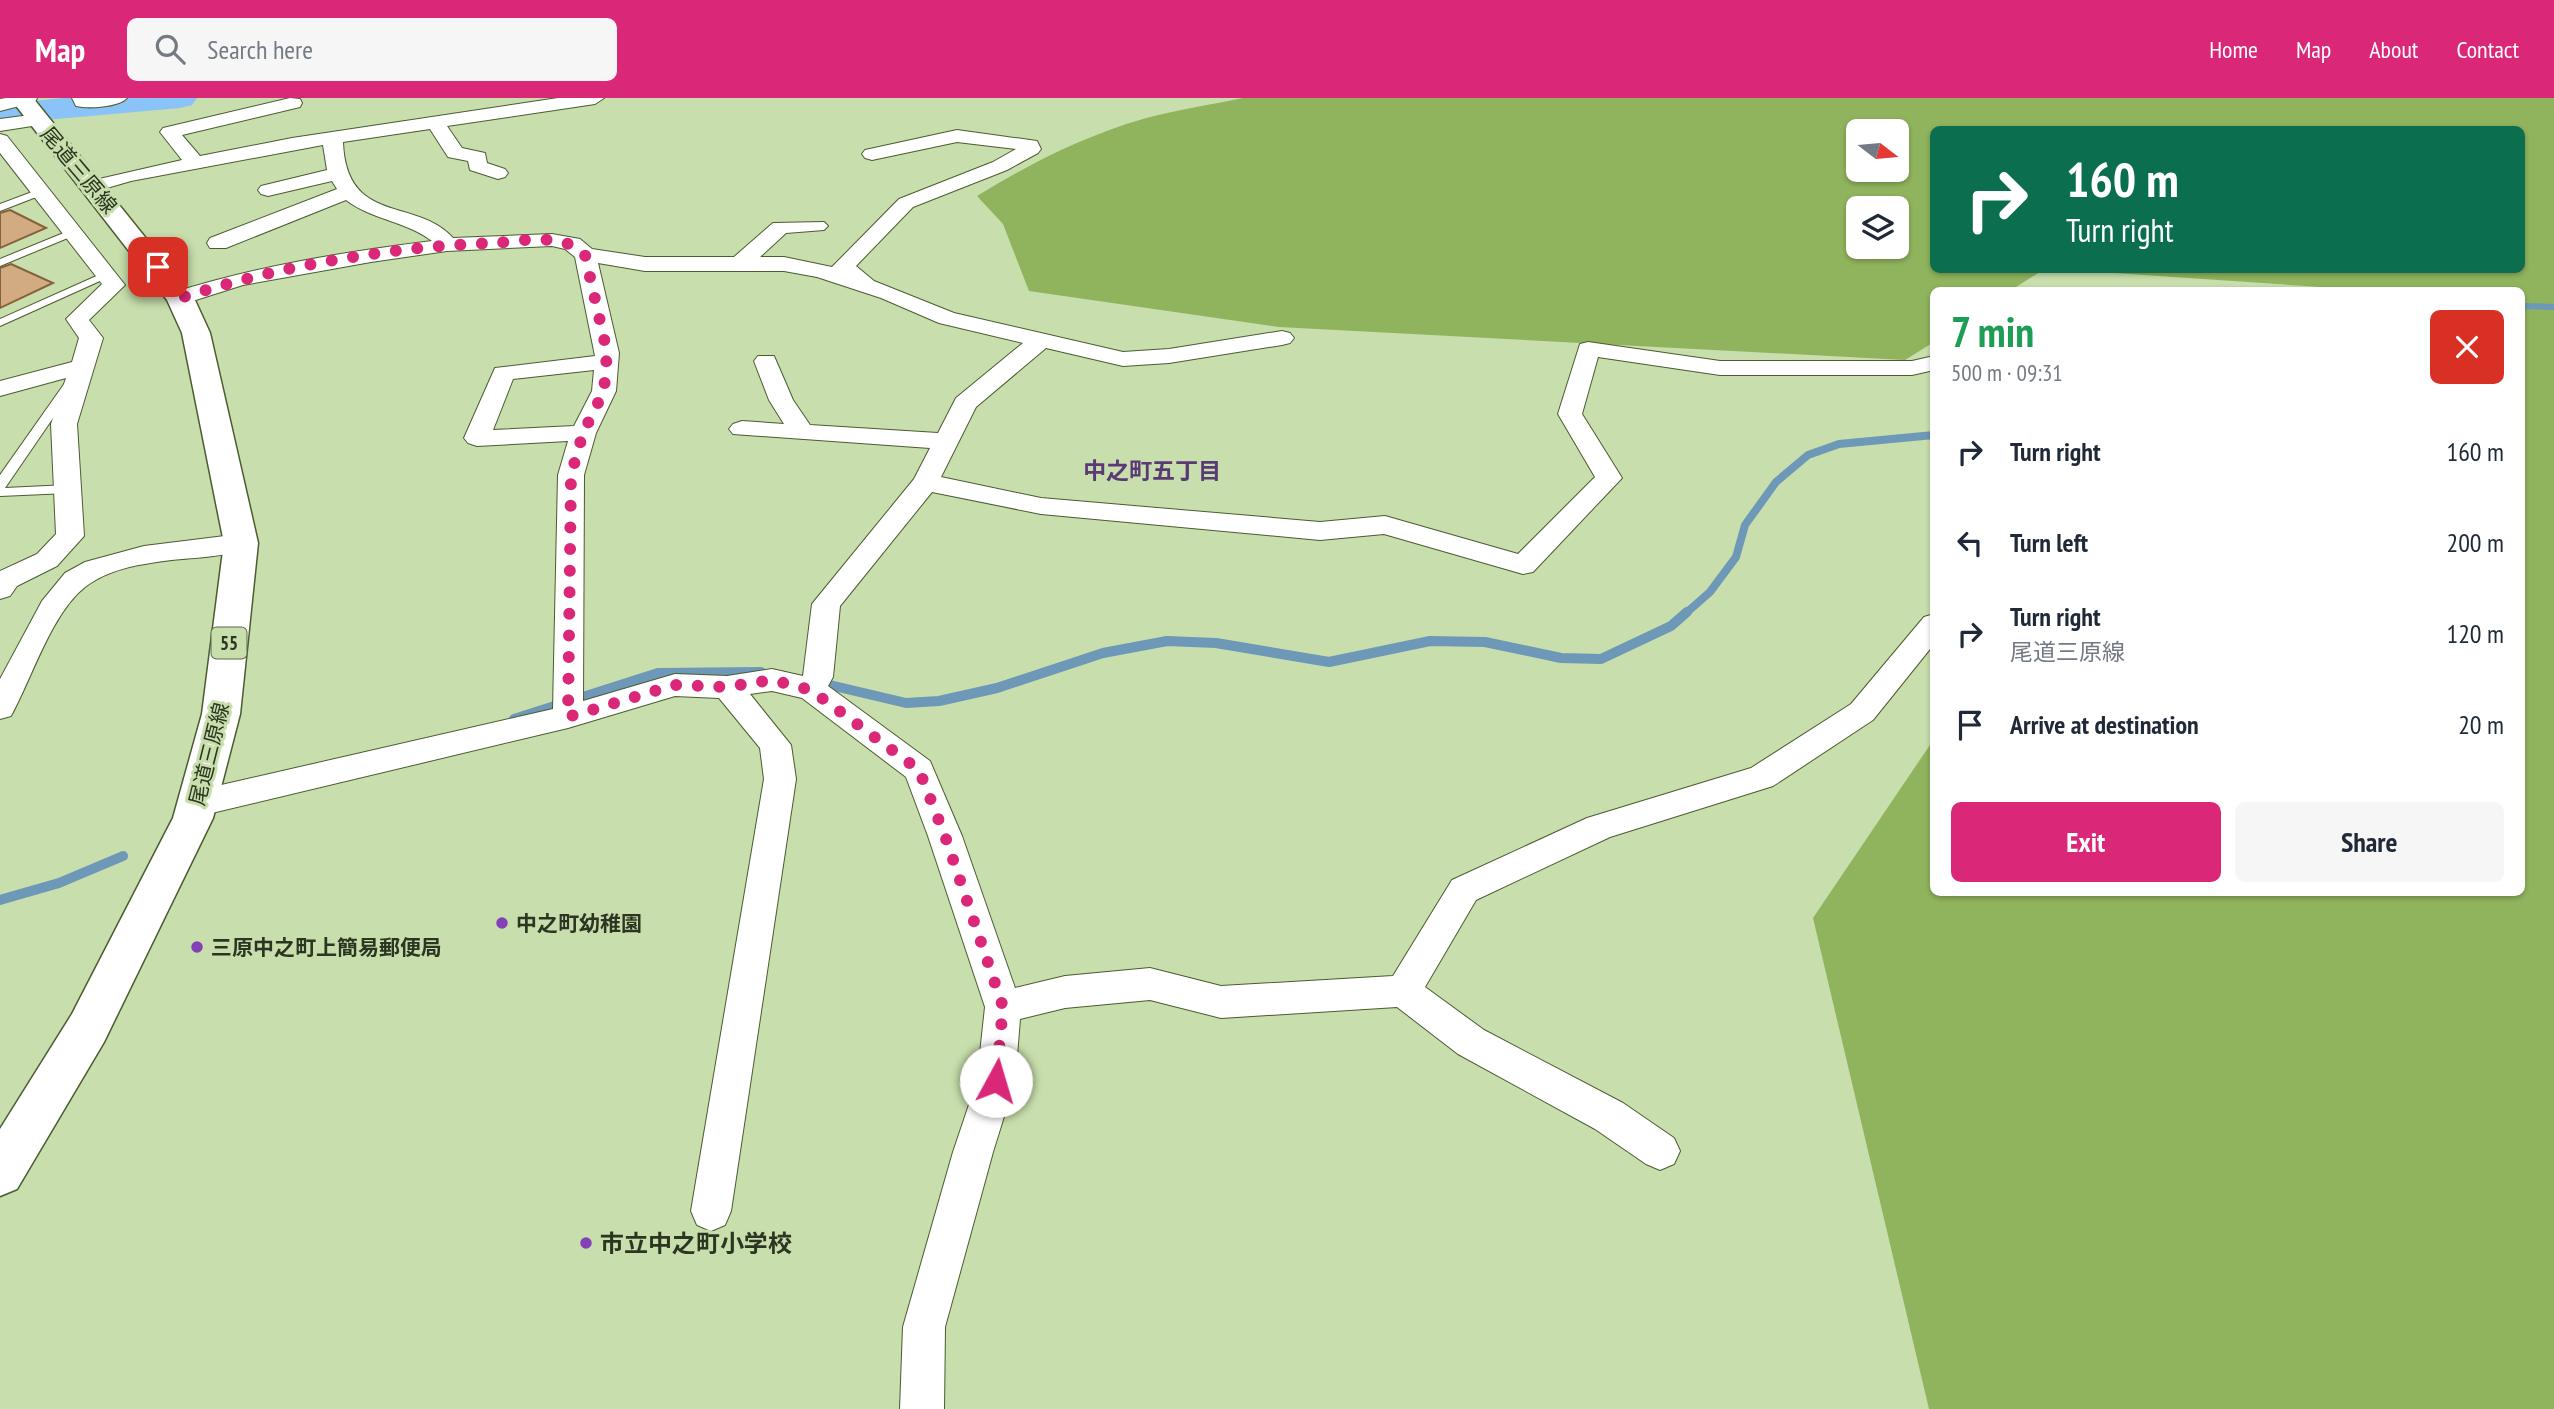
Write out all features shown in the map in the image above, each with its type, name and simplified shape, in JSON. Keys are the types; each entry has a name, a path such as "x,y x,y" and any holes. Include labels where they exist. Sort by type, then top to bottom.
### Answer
{"main road":[{"name":"尾道三原線","path":"0,1173 88,1028 193,818 221,715 241,543 196,332 180,298 93,186 15,122"}],"street":[{"path":"81,98 83,102 118,98"},
{"path":"93,186 195,163 333,138 595,98"},
{"path":"195,163 170,131 299,108 333,138"},
{"path":"0,589 7,579 47,560 70,536 64,424 91,338 77,319 114,285 40,192 15,122"},
{"path":"435,122 455,153 478,157 477,166 498,173"},
{"path":"867,286 844,267 906,203 1000,166 1031,149 1030,145 957,136 872,154"},
{"path":"333,138 332,156 343,186 363,203 390,216 438,232 447,245"},
{"path":"268,190 338,173"},
{"path":"218,243 350,191"},
{"path":"739,265 780,227 817,226"},
{"path":"180,298 239,279 371,255 447,245 552,240 572,244 585,255 645,264 784,264 821,271 947,317 1123,359 1169,356 1282,338"},
{"path":"568,717 571,475 583,433 604,391 607,352 585,255"},
{"path":"811,690 818,677 826,604 926,482 965,403 1040,341"},
{"path":"926,482 1041,506 1320,531 1385,525 1523,565 1609,478 1570,414 1588,349 1720,368 1912,368 1930,364"},
{"path":"766,361 781,400 802,433"},
{"path":"583,433 477,438 503,373 606,362"},
{"path":"0,389 83,366"},
{"path":"742,429 946,441"},
{"path":"0,708 62,593 88,571 117,559 241,543"},
{"path":"1403,991 1464,890 1600,827 1762,778 1861,712 1930,629"},
{"path":"195,804 568,717 675,685 727,687 772,680 811,690 919,770 945,836 1003,1007 996,1081 972,1152 924,1327 922,1409"},
{"path":"711,1211 780,779 775,745 727,687"},
{"path":"1003,1007 1065,992 1150,984 1222,1002 1403,991 1471,1042 1609,1116 1660,1151"}],"lane":[{"path":"0,208 40,192"},
{"path":"0,263 71,233"},
{"path":"0,323 105,276"},
{"path":"0,485 83,366"},
{"path":"0,492 68,489"}],"green space":[{"path":"1243,98 2554,98 2554,1409 1929,1409 1813,918 1930,745 1930,896 2525,896 2525,287 2321,287 2114,273 2525,273 2525,126 1930,126 1930,273 2038,273 2016,287 1930,287 1930,344 1905,360 1279,327 1029,291 1003,224 977,196 1078,142 1155,116"}],"building":[{"path":"10,210 46,228 0,248 0,213"},
{"path":"11,264 53,283 0,308 0,268"}],"waterway":[{"path":"0,114 180,98"},
{"path":"2525,306 2554,307"},
{"path":"1685,614 1710,592 1736,557 1745,525 1776,482 1808,455 1839,444 1930,435"},
{"path":"817,682 906,703 939,701 997,688 1103,653 1167,641 1216,643 1329,662 1430,641 1485,642 1561,658 1601,659 1671,626 1687,612"},
{"path":"514,719 658,673 761,672"},
{"path":"0,900 59,883 123,856"}],"place":[{"name":"中之町幼稚園","path":"502,923"},
{"name":"三原中之町上簡易郵便局","path":"197,947"},
{"name":"市立中之町小学校","path":"586,1243"}],"district":[{"name":"中之町五丁目","path":"1152,470"}],"route":[{"path":"158,267 180,298 239,279 371,255 447,245 552,240 572,244 585,255 607,352 604,391 583,433 571,475 568,717 675,685 727,687 772,680 811,690 919,770 945,836 1003,1007 996,1081"}]}
